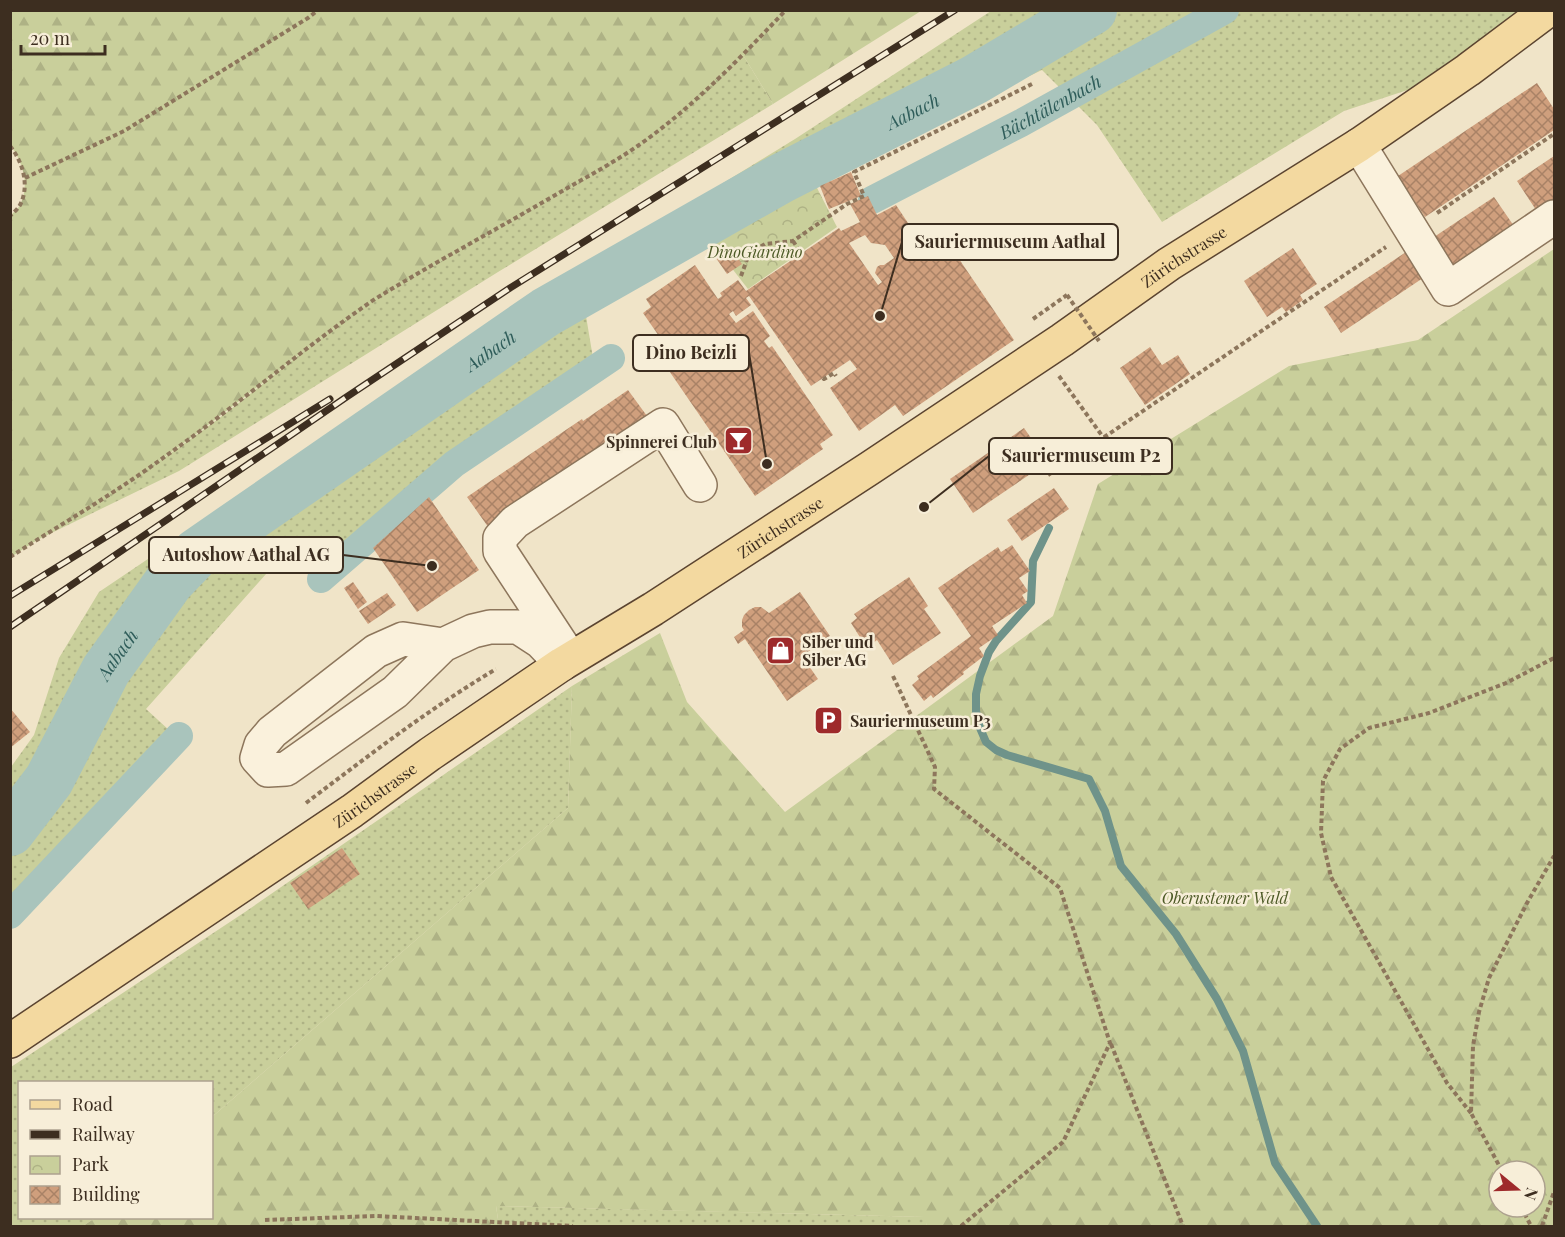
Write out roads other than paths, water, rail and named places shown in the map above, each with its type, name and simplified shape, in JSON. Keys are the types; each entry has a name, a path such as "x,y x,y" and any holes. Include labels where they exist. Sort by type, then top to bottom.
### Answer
{"main road":[{"name":"Zürichstrasse","path":"10,1041 352,811 430,754 566,661 652,609 870,468 1062,340 1169,264 1359,145 1468,70 1548,10"}],"lane":[{"path":"1359,145 1448,289 1554,217"},
{"path":"566,661 500,551 500,538 515,522 663,425 700,485"},
{"path":"443,645 403,639 376,651 272,732 261,745 257,759 268,770 286,769 395,692 443,645 473,631 490,627 518,627 566,661"}],"waterway":[{"name":"Aabach","path":"10,831 49,780 106,670 169,582 197,553 546,312 780,179 974,80 1092,10"},
{"name":"Bächtälenbach","path":"872,200 1021,123 1225,10"},
{"path":"321,579 454,464 611,358"},
{"path":"1049,528 1033,561 1031,602 996,641 980,676 976,694 976,711 980,728 986,742 996,750 1089,779 1105,811 1121,866 1176,934 1217,999 1243,1051 1275,1163 1317,1226"},
{"path":"10,915 179,736"}],"railway":[{"path":"10,627 510,288 955,10"},
{"path":"10,596 330,399"}],"place":[{"name":"Sauriermuseum Aathal","path":"880,316"},
{"name":"Spinnerei Club","path":"738,441"},
{"name":"Dino Beizli","path":"767,464"},
{"name":"Sauriermuseum P2","path":"924,507"},
{"name":"Autoshow Aathal AG","path":"432,566"},
{"name":"Siber und Siber AG","path":"781,650"},
{"name":"Sauriermuseum P3","path":"829,720"}],"park label":[{"name":"DinoGiardino","path":"755,251"},
{"name":"Oberustemer Wald","path":"1225,897"}]}
